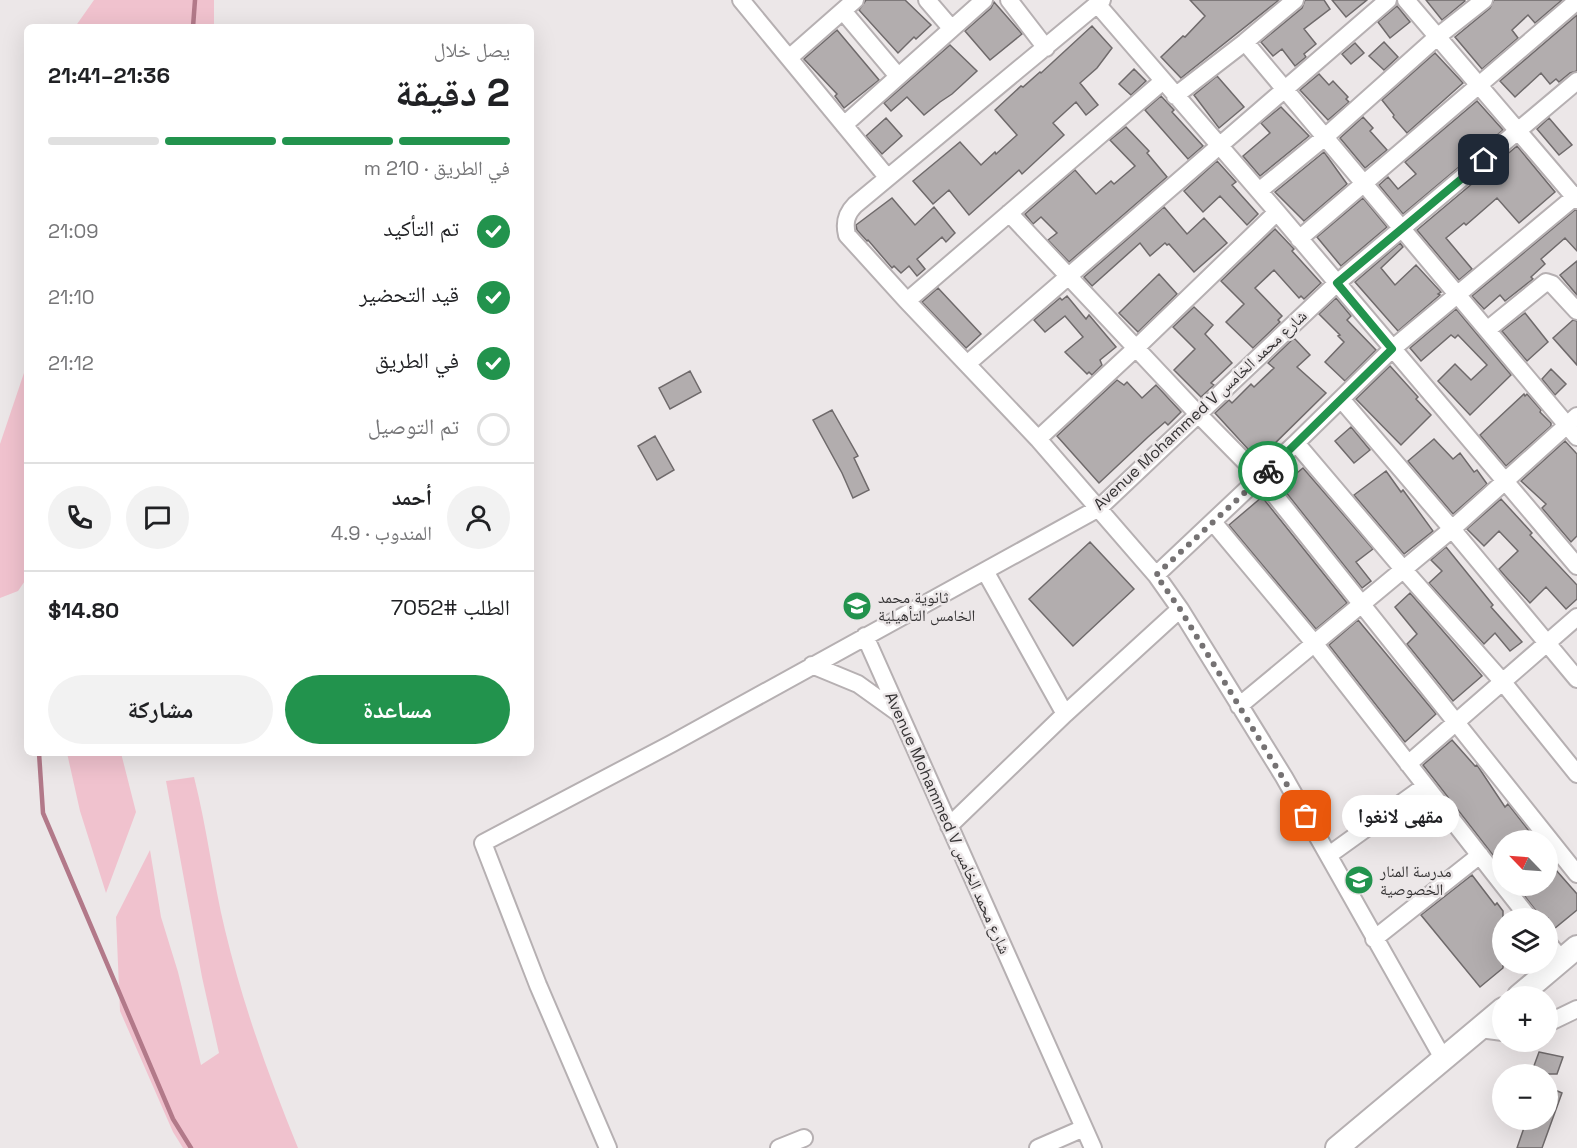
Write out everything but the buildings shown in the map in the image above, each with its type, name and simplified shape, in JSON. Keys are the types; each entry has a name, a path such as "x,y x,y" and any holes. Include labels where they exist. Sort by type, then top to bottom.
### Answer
{"main road":[{"path":"1528,986 1562,950"},
{"path":"1337,1148 1492,1019"}],"street":[{"path":"927,0 951,28"},
{"path":"844,124 984,0"},
{"path":"1009,0 1046,48"},
{"path":"1175,96 1295,0"},
{"path":"967,364 1388,0"},
{"path":"1156,575 1261,478 1392,349 1576,197 1478,87 1406,0"},
{"path":"1259,191 1325,137 1437,37 1484,0"},
{"path":"1299,239 1577,1"},
{"path":"1444,1060 1374,939 1329,855 1180,609 1156,575 1099,508 851,240 845,223 850,210 1099,2 1218,147 1277,212 1577,566"},
{"path":"750,3 789,58 887,177"},
{"path":"789,58 849,5 897,75"},
{"path":"1239,706 1452,528 1505,480 1573,426 1400,229 1245,42"},
{"path":"907,301 1163,81"},
{"name":"Avenue Mohammed V شارع محمد الخامس","path":"1093,1148 865,636 1099,508 1337,283 1577,81"},
{"path":"1038,440 1277,212"},
{"path":"1009,213 1261,478 1577,874"},
{"path":"1487,330 1546,282 1552,284 1577,311"},
{"path":"1341,399 1577,679"},
{"path":"1296,443 1502,681 1577,774"},
{"path":"1213,522 1314,643 1492,871"},
{"path":"985,571 1065,714"},
{"path":"949,826 1065,714 1180,609"},
{"path":"1408,764 1577,617"},
{"path":"608,1148 538,985 483,843 671,744 865,636"},
{"path":"812,665 858,684 898,714"},
{"path":"1329,855 1425,786"},
{"path":"1374,939 1480,855"},
{"path":"1512,896 1521,908"},
{"path":"1558,1018 1577,1009"},
{"path":"1480,1029 1492,1031"},
{"path":"1038,1148 1084,1128"},
{"path":"779,1148 804,1138"}],"shaded area":[{"path":"94,0 214,0 214,24 77,24"},
{"path":"24,373 24,582 18,591 0,598 0,444"},
{"path":"68,756 122,756 136,812 106,893 80,811"},
{"path":"194,777 232,958 257,1040 298,1148 183,1148 173,1132 120,1011 116,917 150,850 161,917 178,972 201,1065 219,1053 202,977 166,781"}],"waterway":[{"path":"193,24 195,0"},
{"path":"39,756 43,813 173,1119 191,1148"}],"way so far":[{"path":"1268,471 1156,575 1180,609 1306,816"}],"place":[{"name":"ثانوية محمد الخامس التأهيلية","path":"857,606"},
{"name":"مقهى لانغوا","path":"1306,816"},
{"name":"مدرسة المنار الخصوصية","path":"1359,880"}],"route":[{"path":"1268,471 1392,349 1337,283 1484,160"}]}
